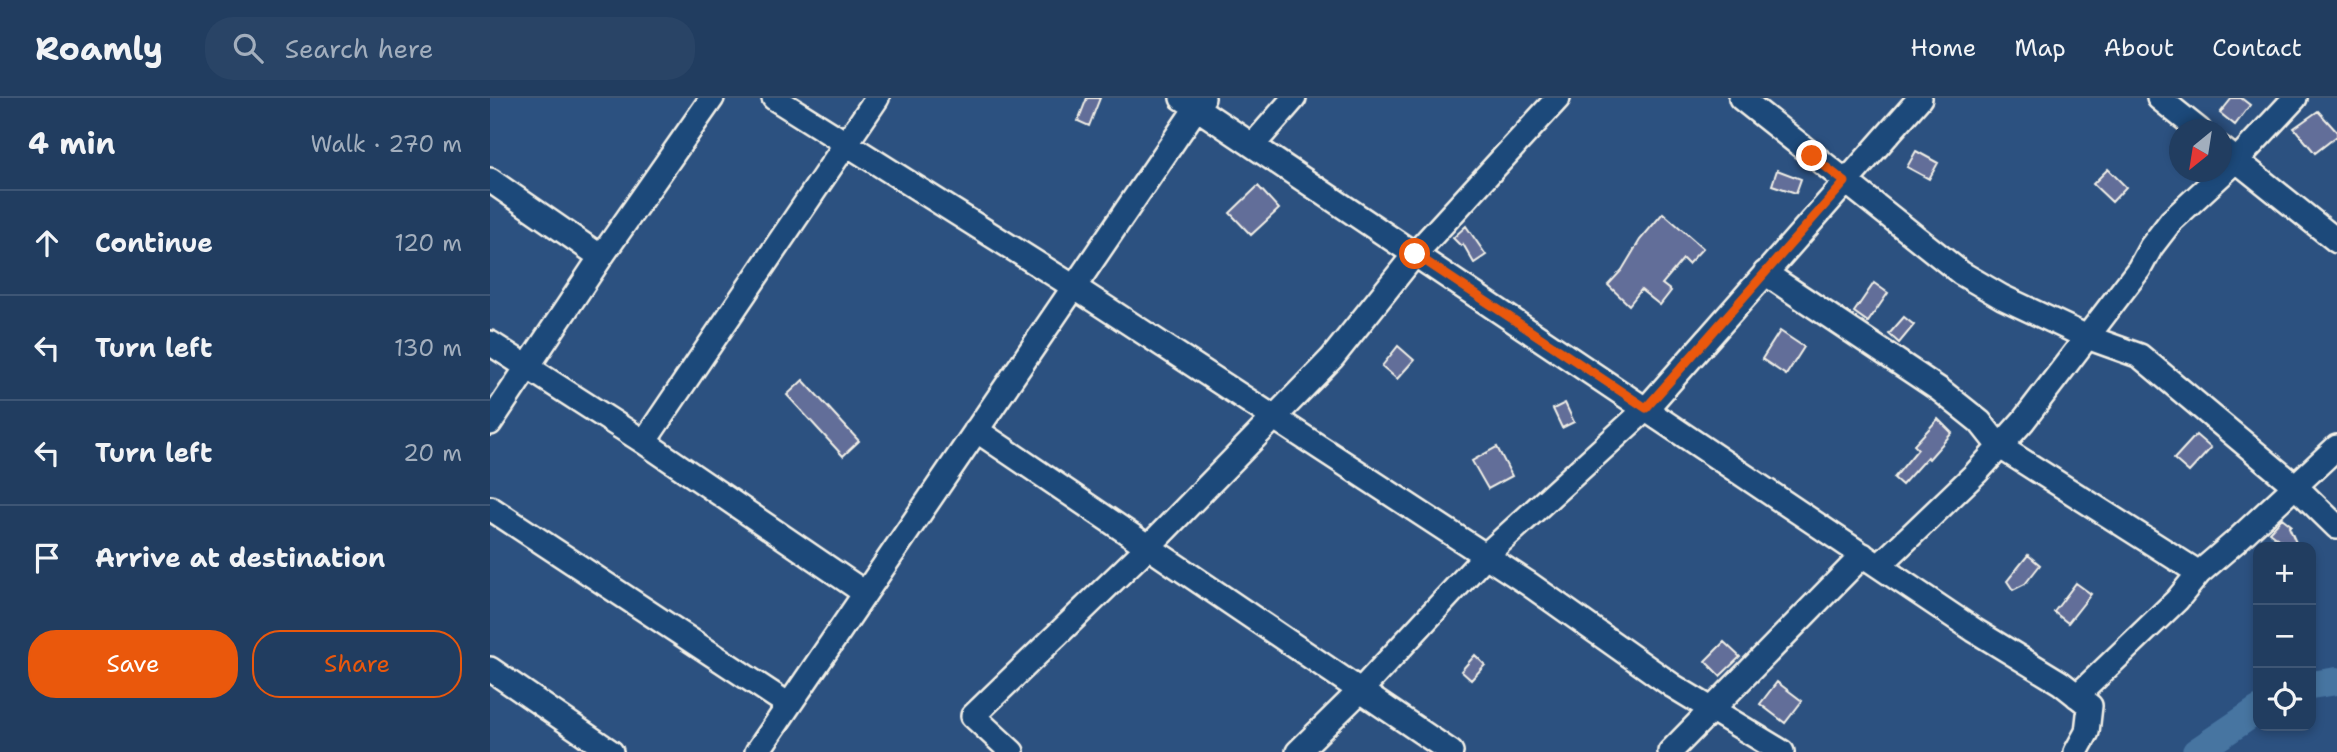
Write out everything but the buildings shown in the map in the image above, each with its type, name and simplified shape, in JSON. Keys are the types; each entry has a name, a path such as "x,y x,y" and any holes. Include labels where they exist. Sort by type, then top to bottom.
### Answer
{"street":[{"path":"490,424 601,257 712,98"},
{"path":"774,98 1074,286 1485,556 1674,686 1782,752"},
{"path":"643,442 877,98"},
{"path":"1253,145 1294,98"},
{"path":"1012,752 973,716 1147,547 1332,358 1415,254 1558,98"},
{"path":"1741,98 1961,273 2002,297 2087,337 2140,356 2294,485 2337,527"},
{"path":"1298,752 1485,556 1646,408 1920,98"},
{"path":"2160,98 2186,119"},
{"path":"2232,151 2295,98"},
{"path":"757,752 1074,286 1194,101 1253,145 1871,561 1974,630 2061,683 2084,701 2087,732 2076,752"},
{"path":"2232,156 2337,241"},
{"path":"490,180 601,257"},
{"path":"1670,752 1712,709 1871,561 1976,473 2023,421 2139,269 2171,221 2205,182"},
{"path":"1765,273 1940,390 1980,422 1999,446 2199,573"},
{"path":"490,343 643,442 865,593"},
{"path":"976,430 1451,752"},
{"path":"2084,701 2199,573 2337,447"},
{"path":"490,508 789,705"},
{"path":"490,669 611,752"}],"waterway":[{"path":"2316,684 2337,681"},
{"path":"2196,752 2253,713"}],"route":[{"path":"1415,254 1646,408 1845,182 1812,156"}]}
